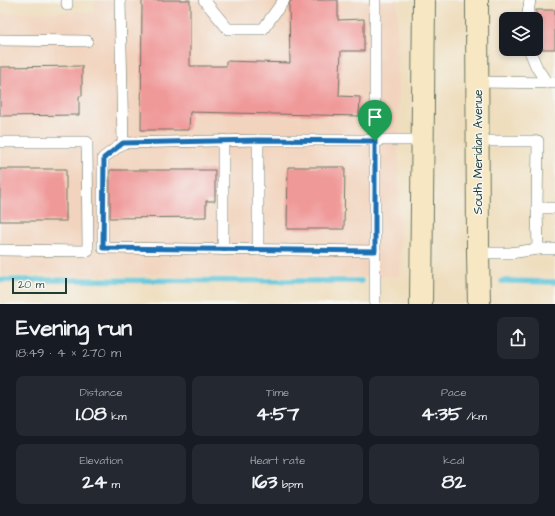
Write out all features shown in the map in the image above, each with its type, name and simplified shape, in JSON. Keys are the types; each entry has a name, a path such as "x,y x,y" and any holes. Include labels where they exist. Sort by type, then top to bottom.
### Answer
{"main road":[{"path":"421,304 424,0"},
{"name":"South Meridian Avenue","path":"477,0 479,304"}],"lane":[{"path":"120,0 123,143"},
{"path":"204,0 228,29 263,30 284,0"},
{"path":"375,0 375,304"},
{"path":"528,12 530,0"},
{"path":"0,40 87,41"},
{"path":"532,56 537,68 551,83"},
{"path":"478,82 551,83"},
{"path":"223,140 223,250"},
{"path":"375,251 103,248 104,158 123,143 223,140 422,140"},
{"path":"258,140 258,250"},
{"path":"478,141 538,141 538,249"},
{"path":"0,142 87,142 88,251 0,250"},
{"path":"537,208 555,208"},
{"path":"478,253 510,253 538,249 555,249"}],"shaded area":[{"path":"95,0 397,0 400,277 0,275 0,13 95,12"}],"building":[{"path":"142,0 190,0 190,66 226,66 226,61 290,63 289,4 291,0 338,0 338,20 364,19 364,51 341,51 339,96 360,97 359,116 190,112 189,130 141,130"},
{"path":"536,10 555,10 555,49 543,49 543,12 536,12"},
{"path":"82,66 82,96 79,96 79,115 0,116 0,67"},
{"path":"288,167 345,167 344,229 287,229"},
{"path":"0,169 66,169 66,221 0,221"},
{"path":"110,170 215,170 215,201 206,201 206,217 110,218"}],"waterway":[{"path":"0,280 361,281"},
{"path":"502,281 555,282"}],"route":[{"path":"258,140 375,141 375,251 103,248 104,158 123,143 258,140"}]}
